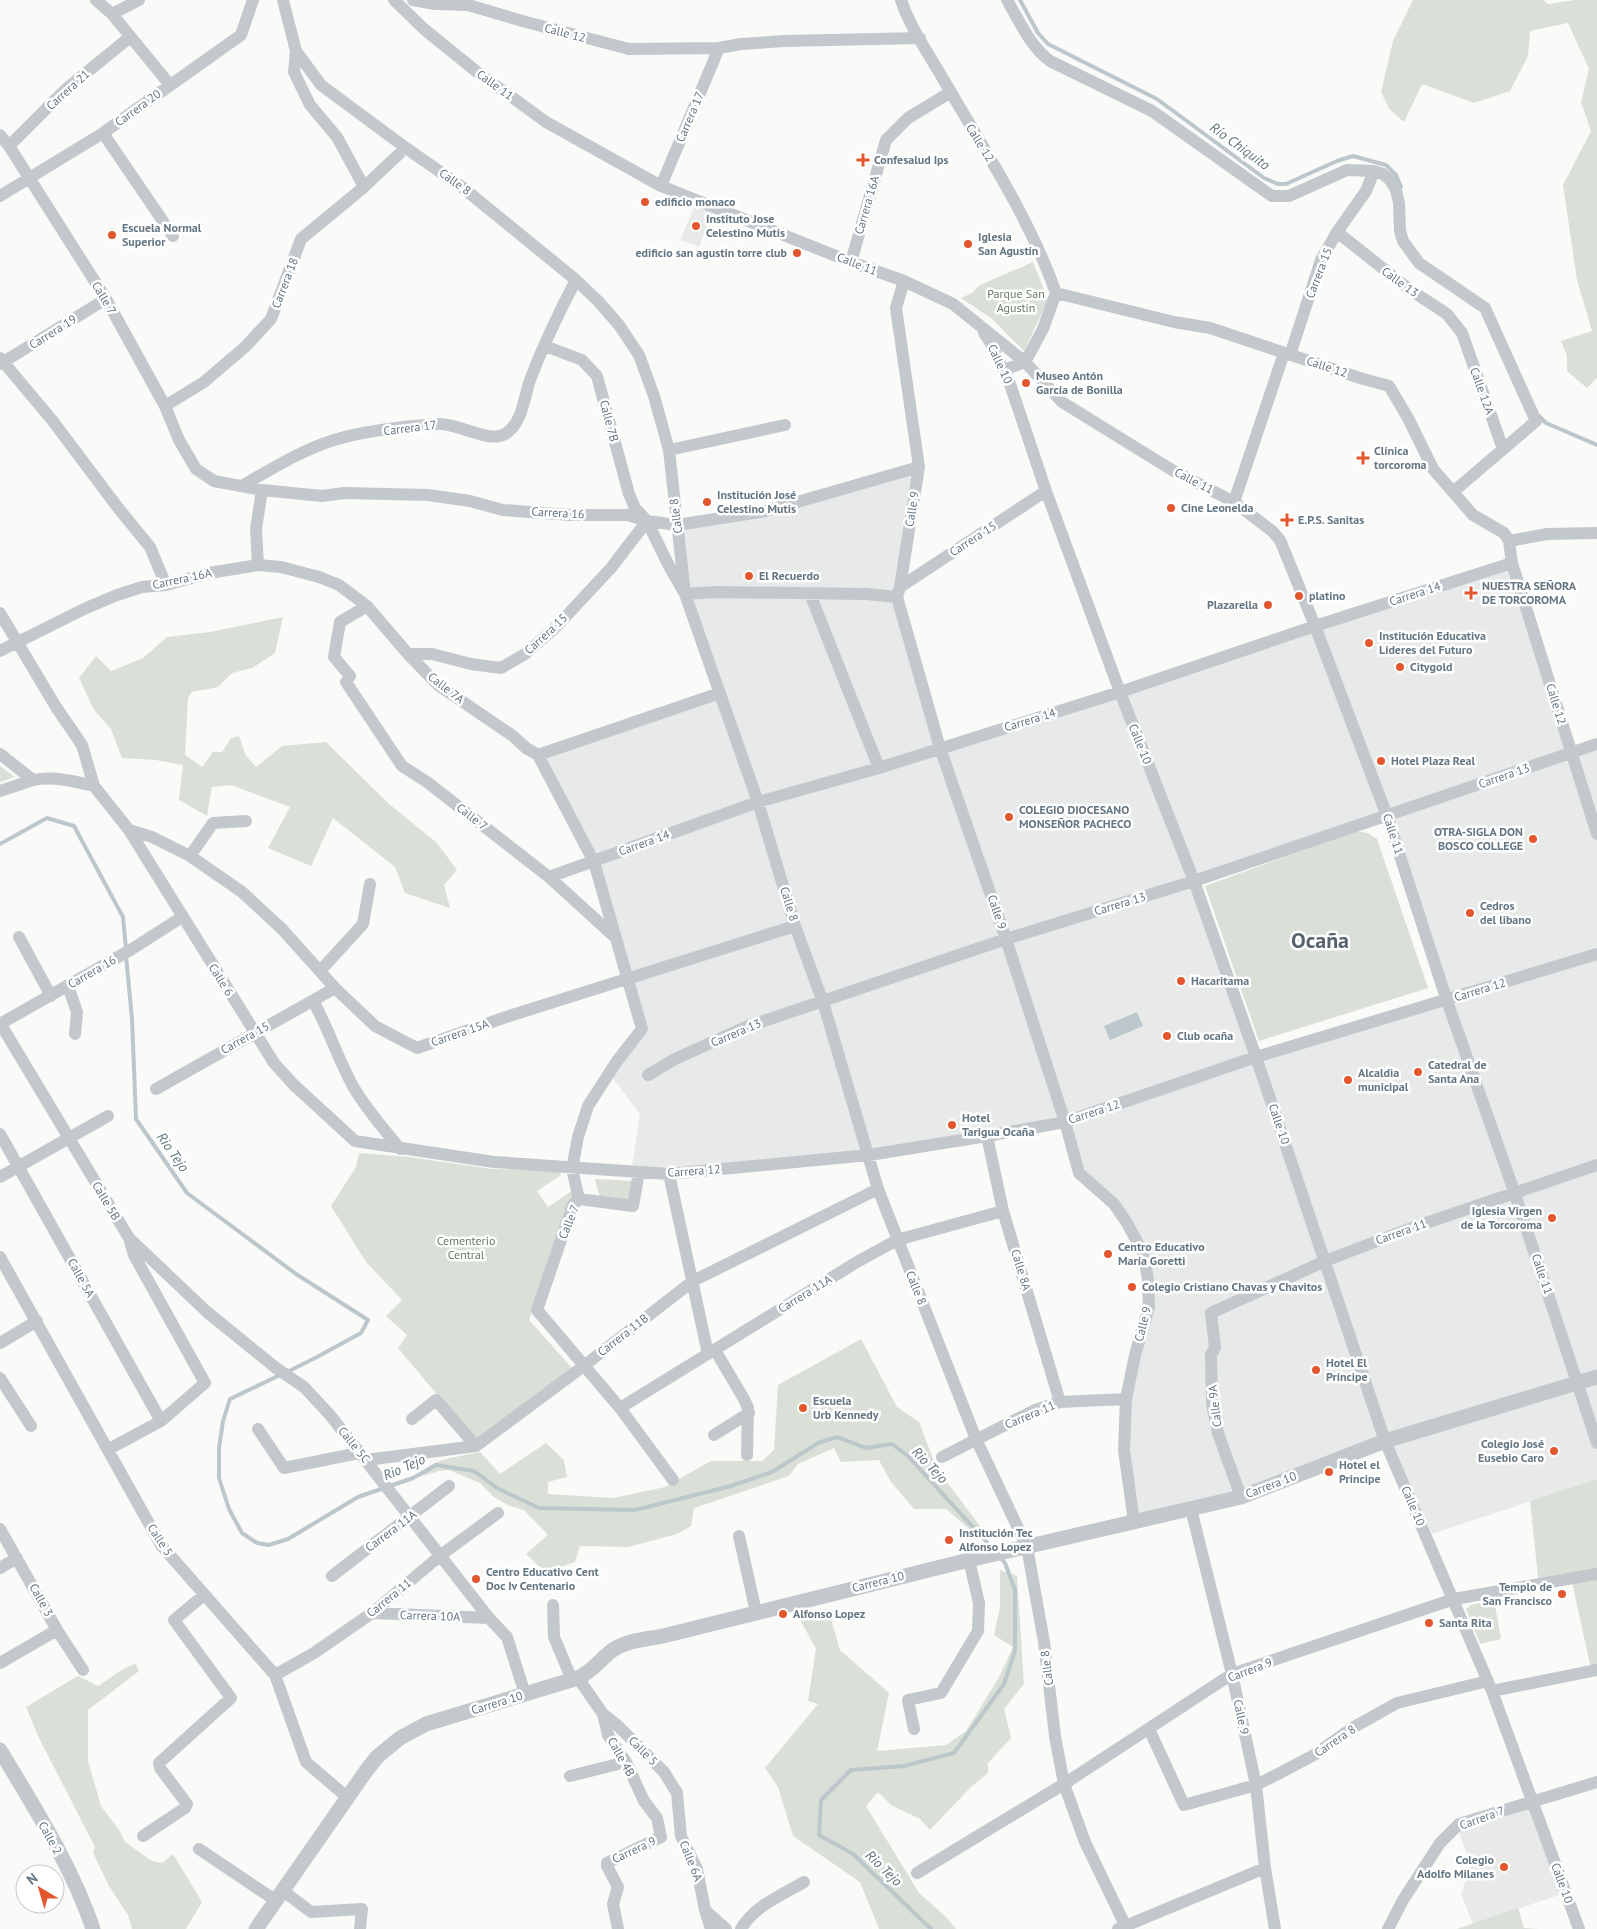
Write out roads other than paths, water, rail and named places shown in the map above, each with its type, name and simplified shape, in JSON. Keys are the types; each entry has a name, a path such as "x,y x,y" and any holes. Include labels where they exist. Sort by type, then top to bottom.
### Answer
{"street":[{"path":"96,0 112,14 170,85"},
{"path":"112,14 139,0"},
{"name":"Carrera 20","path":"0,196 103,133 241,35 253,0"},
{"name":"Calle 8","path":"283,0 296,51 321,85 462,187 576,280 619,325 639,355 654,396 669,450 685,594 758,802 795,926 823,1002 878,1189 976,1440 1027,1547 1044,1642 1055,1736 1064,1784 1085,1842 1123,1928"},
{"name":"Calle 11","path":"394,0 447,48 546,122 661,186 851,262 904,281 953,304 1024,362 1062,402 1172,470 1234,502 1272,531 1280,540 1316,626 1387,816 1447,1001 1515,1193 1597,1443"},
{"name":"Calle 12","path":"413,0 435,4 468,5 545,28 629,49 719,48 741,44 785,41 920,38 1021,213 1045,261 1056,293 1174,322 1210,328 1389,386 1408,418 1433,469 1473,515 1504,534 1509,541 1512,563 1597,834"},
{"path":"902,0 920,38"},
{"path":"1007,0 1032,44 1045,57 1152,111 1272,196 1288,196 1347,170 1374,171 1390,180 1396,190 1399,203 1400,231 1403,241 1419,263 1485,308 1536,421 1453,492"},
{"name":"Carrera 21","path":"9,146 65,90 130,37"},
{"name":"Carrera 17","path":"661,186 719,48"},
{"path":"296,51 294,72 310,105 337,137 364,187"},
{"name":"Carrera 16A","path":"851,262 886,140 908,118 951,92"},
{"path":"103,133 174,236"},
{"name":"Calle 7","path":"0,135 9,146 106,299 166,406 179,440 196,469"},
{"name":"Carrera 18","path":"166,406 204,382 244,347 271,319 301,239 364,187 399,154"},
{"name":"Carrera 15","path":"1234,502 1321,260 1336,232 1366,191 1374,171"},
{"name":"Calle 13","path":"1336,232 1409,289 1447,314 1462,333"},
{"name":"Carrera 17","path":"242,486 306,451 334,440 374,432 442,424 494,438 507,434 517,422 530,381 559,312 576,280"},
{"name":"Calle 9","path":"904,281 896,308 919,467 899,592 940,748 1006,939 1065,1122 1079,1173 1114,1204 1127,1222 1143,1253 1148,1279 1149,1307 1135,1355 1126,1399 1124,1450 1134,1522"},
{"path":"1004,370 1024,362 1043,329 1056,293"},
{"name":"Carrera 19","path":"1,362 106,299"},
{"name":"Calle 10","path":"976,321 990,342 1004,370 1120,692 1194,881 1256,1057 1385,1441 1490,1686 1579,1929"},
{"name":"Calle 12A","path":"1462,333 1503,449"},
{"name":"Calle 7B","path":"545,346 582,360 597,376 629,494 635,508 647,521 685,594"},
{"path":"1,362 52,420 150,547 166,585"},
{"path":"669,450 785,425"},
{"name":"Carrera 16","path":"196,469 214,480 262,490 322,496 344,493 428,494 470,501 503,510 570,515 628,515 647,521 677,524 766,510 919,467"},
{"path":"258,565 256,529 262,490"},
{"name":"Carrera 15","path":"899,592 1046,491"},
{"name":"Carrera 15","path":"408,654 432,654 471,664 501,668 525,654 555,628 611,568 647,521"},
{"path":"1509,541 1547,534 1597,533"},
{"name":"Carrera 14","path":"549,878 758,802 878,768 1120,692 1512,563"},
{"name":"Carrera 16A","path":"0,651 84,609 117,595 142,587 166,585 209,573 258,565 281,567 319,577 339,585 368,606"},
{"path":"685,594 716,592 866,594 899,592"},
{"path":"810,594 878,768"},
{"name":"Calle 7","path":"368,606 340,622 334,656 350,676 346,682 402,766 427,782 549,878 616,938"},
{"name":"Calle 7A","path":"368,606 408,654 438,685 538,755"},
{"name":"Calle 6","path":"0,613 56,707 82,745 94,786 129,830 274,1063 294,1085 355,1141 494,1162 572,1169"},
{"path":"538,755 720,693"},
{"name":"Carrera 13","path":"648,1075 675,1059 746,1027 1006,939 1194,881 1597,744"},
{"path":"0,754 33,780"},
{"name":"Calle 7","path":"538,755 592,862 642,1029 617,1062 588,1106 578,1137 572,1169 579,1199 573,1205 537,1310 620,1408 673,1480"},
{"path":"0,791 42,778 62,779 94,786"},
{"path":"190,856 213,823 246,821"},
{"name":"Carrera 15A","path":"129,830 152,837 190,856 242,892 282,929 335,988 375,1026 417,1048 506,1017 795,926"},
{"path":"320,971 363,924 370,884"},
{"name":"Carrera 16","path":"0,1024 132,949 182,917"},
{"path":"19,936 51,996"},
{"name":"Carrera 12","path":"572,1169 669,1174 869,1155 1065,1122 1256,1057 1447,1001 1597,954"},
{"path":"68,986 77,1012 75,1034"},
{"name":"Carrera 15","path":"156,1089 335,988"},
{"path":"313,1000 354,1087 368,1110 400,1149"},
{"name":"Calle 5B","path":"0,1024 129,1238 134,1255 205,1383 161,1421"},
{"path":"0,1177 108,1116"},
{"name":"Calle 5A","path":"0,1134 161,1421"},
{"name":"Calle 8A","path":"986,1136 1003,1211 1060,1402"},
{"name":"Carrera 11","path":"1211,1313 1325,1261 1414,1227 1597,1165"},
{"path":"579,1199 632,1206 639,1172"},
{"path":"669,1174 693,1281 712,1352 744,1399 749,1413 747,1455"},
{"name":"Carrera 11B","path":"258,1429 284,1468 362,1457 476,1446 585,1366 693,1281 878,1189"},
{"name":"Carrera 11A","path":"620,1408 857,1262 897,1240 1003,1211"},
{"name":"Calle 5C","path":"129,1238 207,1312 276,1368 298,1383 330,1415 489,1618 507,1637 525,1694"},
{"name":"Calle 5","path":"0,1257 162,1545 275,1675 306,1762 348,1798"},
{"name":"Calle 9A","path":"1211,1313 1215,1346 1211,1354 1212,1404 1218,1433 1241,1497"},
{"path":"0,1343 37,1322"},
{"name":"Carrera 10","path":"256,1929 278,1895 377,1757 400,1738 426,1724 575,1679 586,1674 615,1648 631,1642 663,1636 971,1559 1241,1497 1385,1441 1597,1376"},
{"path":"0,1378 31,1426"},
{"name":"Carrera 11","path":"942,1457 1035,1410 1060,1402 1126,1399"},
{"path":"412,1419 436,1400 476,1446"},
{"path":"714,1435 749,1413"},
{"path":"109,1449 161,1421"},
{"name":"Carrera 11A","path":"332,1576 449,1486"},
{"name":"Calle 9","path":"1191,1509 1232,1674 1256,1785 1265,1868 1275,1929"},
{"name":"Carrera 11","path":"275,1675 314,1653 372,1613 441,1556 498,1513"},
{"name":"Calle 3","path":"0,1529 83,1670"},
{"path":"739,1536 756,1612"},
{"path":"0,1568 17,1558"},
{"path":"914,1729 908,1700 941,1693 978,1632 978,1603 971,1559"},
{"name":"Carrera 9","path":"917,1873 1064,1784 1232,1674 1454,1599 1597,1574"},
{"path":"144,1836 185,1808 187,1804 160,1768 159,1763 231,1698 230,1694 174,1620 204,1595"},
{"name":"Calle 4B","path":"553,1604 554,1637 575,1679 603,1714 608,1735 626,1762 644,1802 657,1818 661,1837"},
{"name":"Carrera 10A","path":"372,1613 489,1618"},
{"path":"0,1663 58,1630"},
{"name":"Carrera 8","path":"1150,1729 1184,1805 1256,1785 1314,1755 1354,1727 1397,1703 1490,1686 1597,1670"},
{"name":"Calle 5","path":"603,1714 617,1725 664,1772 677,1793"},
{"name":"Calle 2","path":"0,1750 56,1847 86,1906 93,1929"},
{"path":"570,1776 626,1762"},
{"name":"Carrera 7","path":"1388,1929 1403,1900 1440,1843 1459,1824 1597,1782"},
{"name":"Calle 6A","path":"677,1793 681,1836 696,1869 711,1929"},
{"name":"Carrera 9","path":"618,1929 613,1904 618,1887 607,1863 661,1837"},
{"path":"199,1848 278,1895 311,1912 362,1909 360,1929"},
{"path":"1123,1928 1265,1868"},
{"path":"741,1929 746,1919 757,1910 804,1882"},
{"path":"705,1910 726,1929"}],"waterway":[{"name":"Río Chiquito","path":"1020,0 1038,33 1048,44 1157,99 1264,178 1278,184 1286,184 1337,161 1353,156 1386,165 1396,175 1401,187"},
{"name":"Río Chiquito","path":"1539,416 1546,423 1597,445"},
{"name":"Rio Tejo","path":"0,844 47,818 74,826 123,917 126,949"},
{"name":"Rio Tejo","path":"126,956 132,1019 136,1119 187,1193 296,1274 368,1320 361,1333 287,1372"},
{"name":"Rio Tejo","path":"280,1375 230,1399 223,1421 219,1448 219,1478 229,1509 242,1533 257,1543 269,1545 288,1539 358,1497 413,1478 436,1465 474,1471 497,1488 539,1508 635,1510 731,1486 772,1472 818,1443 837,1437 866,1448 892,1444 908,1456 994,1550"},
{"name":"Rio Tejo","path":"931,1929 853,1854 819,1835 821,1800 851,1770 904,1766 954,1753 1004,1684 1015,1651 1015,1590 1005,1563 1000,1557"}],"place":[{"name":"Confesalud Ips","path":"863,160"},
{"name":"edificio monaco","path":"645,202"},
{"name":"Instituto Jose Celestino Mutis","path":"696,226"},
{"name":"Escuela Normal Superior","path":"112,235"},
{"name":"Iglesia San Agustín","path":"968,244"},
{"name":"edificio san agustin torre club","path":"797,253"},
{"name":"Museo Antón García de Bonilla","path":"1026,383"},
{"name":"Clínica torcoroma","path":"1363,458"},
{"name":"Institución José Celestino Mutis","path":"707,502"},
{"name":"Cine Leonelda","path":"1171,508"},
{"name":"E.P.S. Sanitas","path":"1287,520"},
{"name":"El Recuerdo","path":"749,576"},
{"name":"NUESTRA SEÑORA DE TORCOROMA","path":"1471,593"},
{"name":"platino","path":"1299,596"},
{"name":"Plazarella","path":"1268,605"},
{"name":"Institución Educativa Lideres del Futuro","path":"1369,643"},
{"name":"Citygold","path":"1400,667"},
{"name":"Hotel Plaza Real","path":"1381,761"},
{"name":"COLEGIO DIOCESANO MONSEÑOR PACHECO","path":"1009,817"},
{"name":"OTRA-SIGLA DON BOSCO COLLEGE","path":"1533,839"},
{"name":"Cedros del libano","path":"1470,913"},
{"name":"Hacaritama","path":"1181,981"},
{"name":"Club ocaña","path":"1167,1036"},
{"name":"Catedral de Santa Ana","path":"1418,1072"},
{"name":"Alcaldia municipal","path":"1348,1080"},
{"name":"Hotel Tarigua Ocaña","path":"952,1125"},
{"name":"Iglesia Virgen de la Torcoroma","path":"1552,1218"},
{"name":"Centro Educativo María Goretti","path":"1108,1254"},
{"name":"Colegio Cristiano Chavas y Chavitos","path":"1132,1287"},
{"name":"Hotel El Príncipe","path":"1316,1370"},
{"name":"Escuela Urb Kennedy","path":"803,1408"},
{"name":"Colegio José Eusebio Caro","path":"1554,1451"},
{"name":"Hotel el Principe","path":"1329,1472"},
{"name":"Institución Tec Alfonso Lopez","path":"949,1540"},
{"name":"Centro Educativo Cent Doc Iv Centenario","path":"476,1579"},
{"name":"Templo de San Francisco","path":"1562,1594"},
{"name":"Alfonso Lopez","path":"783,1614"},
{"name":"Santa Rita","path":"1429,1623"},
{"name":"Colegio Adolfo Milanes","path":"1504,1867"}],"district":[{"name":"Ocaña","path":"1320,940"}],"park label":[{"name":"Parque San Agustin","path":"1016,301"},
{"name":"Cementerio Central","path":"466,1248"}]}
